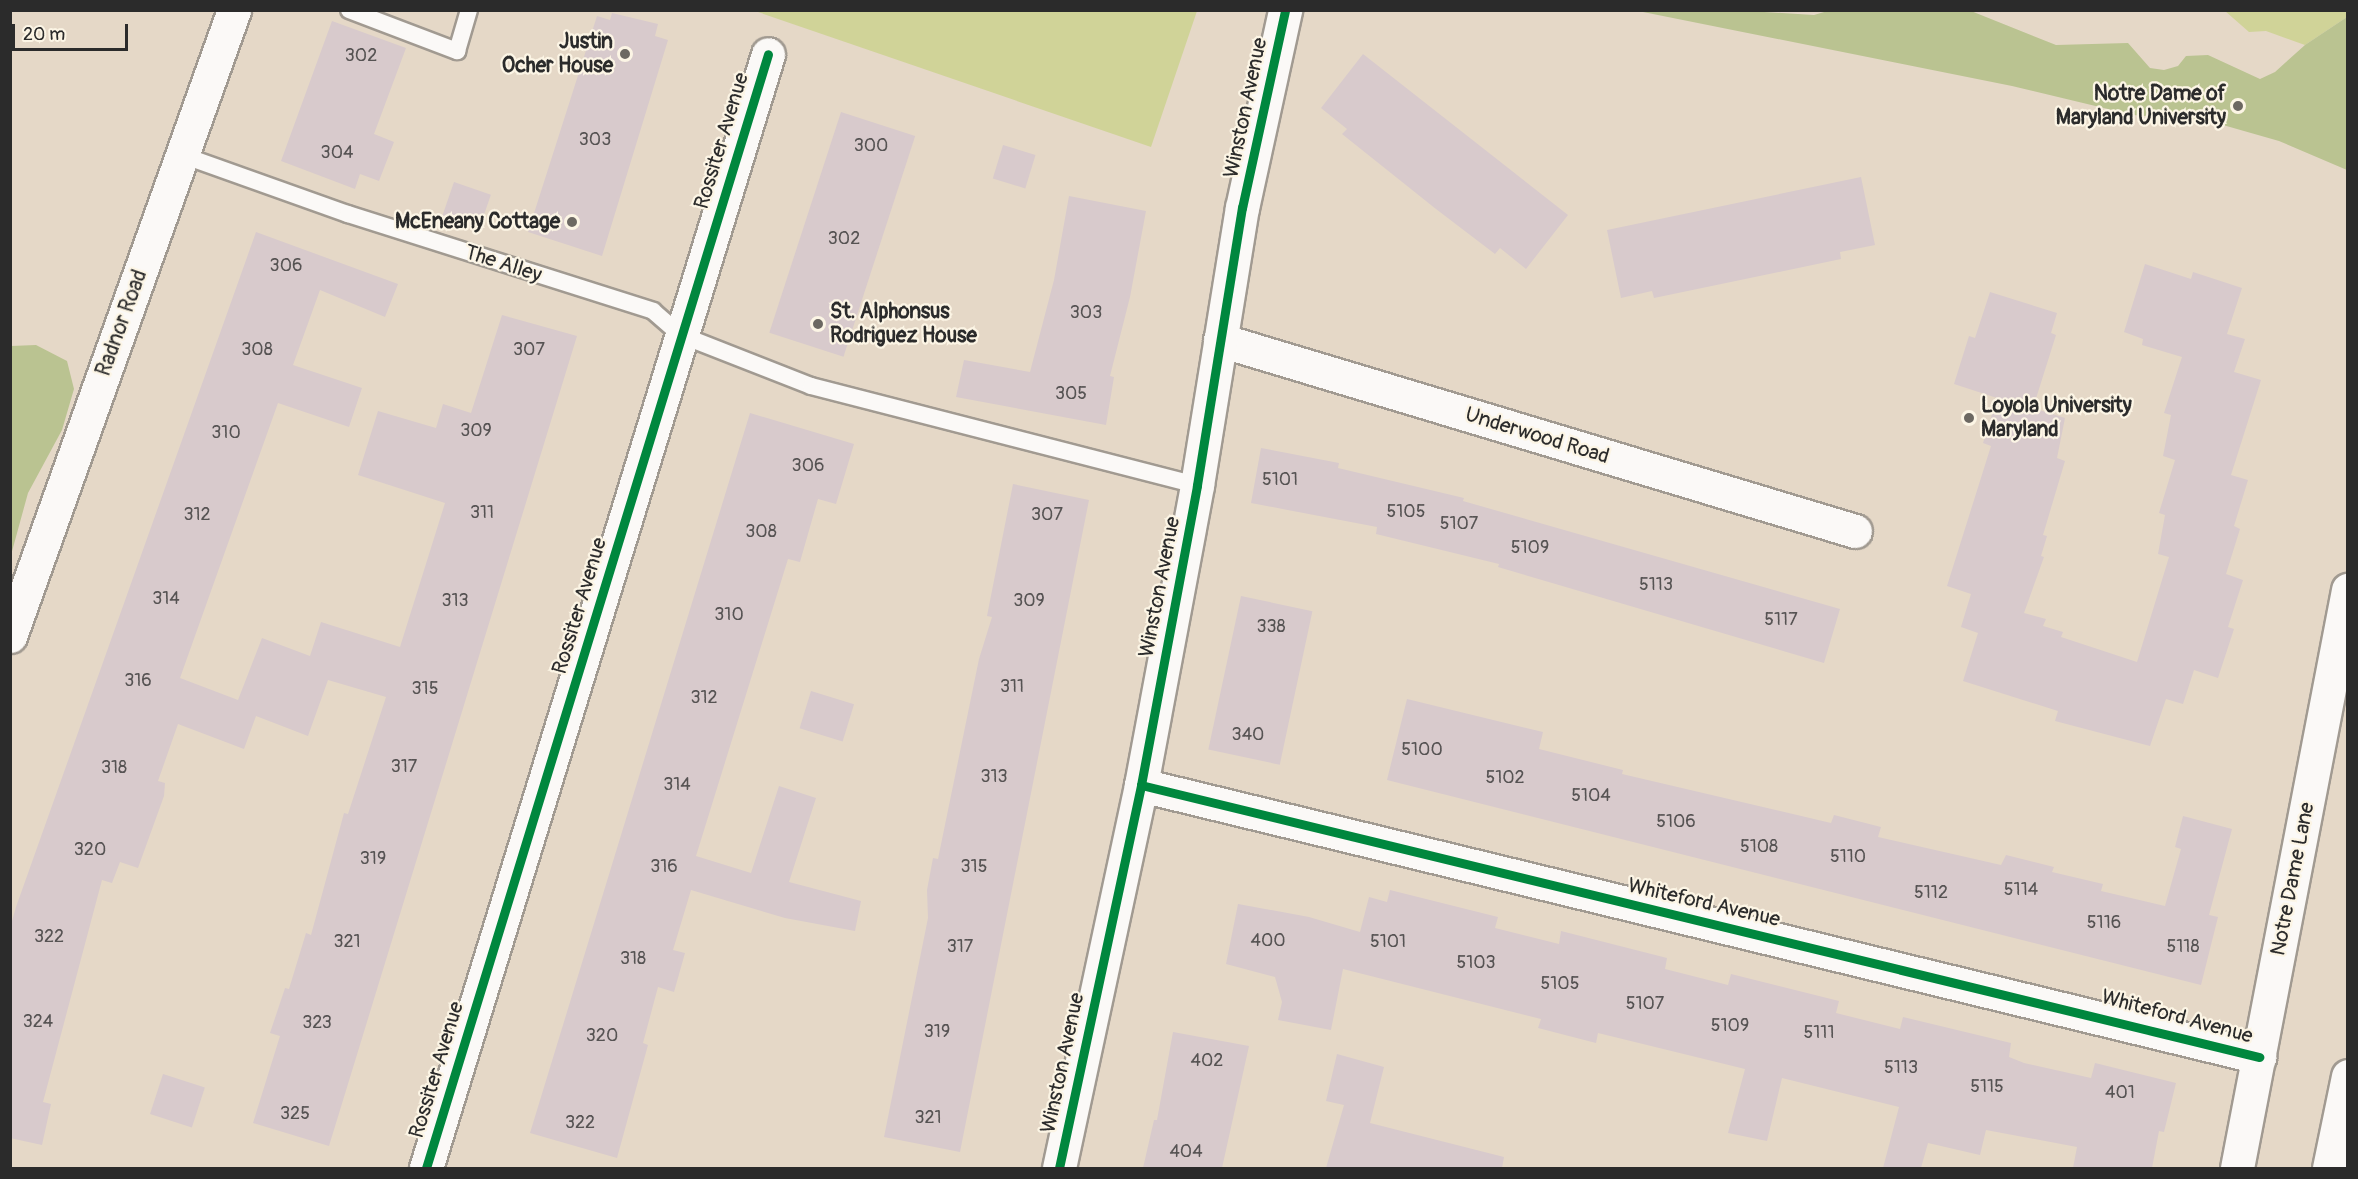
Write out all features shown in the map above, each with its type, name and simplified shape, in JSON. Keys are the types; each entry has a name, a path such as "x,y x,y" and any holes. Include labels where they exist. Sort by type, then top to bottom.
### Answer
{"street":[{"name":"Radnor Road","path":"10,636 234,10"},
{"name":"Winston Avenue","path":"1059,1168 1141,784 1197,485 1242,208 1285,10"},
{"name":"Rossiter Avenue","path":"426,1168 768,54"},
{"name":"Underwood Road","path":"1220,340 1855,531"},
{"name":"Notre Dame Lane","path":"2237,1168 2348,590"},
{"name":"Whiteford Avenue","path":"1141,784 2259,1057"},
{"path":"2329,1168 2348,1076"}],"lane":[{"path":"349,10 457,51 470,10"},
{"name":"The Alley","path":"182,155 348,214 653,311 681,335 811,386 1197,485"}],"green space":[{"path":"1197,10 1151,147 755,11"},
{"name":"Notre Dame of Maryland University","path":"1733,10 1814,15 1831,10 1971,11 2056,45 2128,43 2150,68 2164,70 2178,66 2186,56 2208,55 2260,79 2275,72 2305,45 2347,17 2347,170 2279,141 2209,121 2133,115 2012,86 1638,11"},
{"path":"2225,11 2347,11 2347,17 2305,45 2266,31 2249,32"},
{"path":"36,345 67,361 74,389 62,430 28,493 11,555 11,346"}],"building":[{"path":"612,13 658,24 655,36 668,40 602,256 528,232 597,16 610,20"},
{"path":"332,21 406,48 374,134 394,142 379,181 360,174 355,189 281,161"},
{"path":"1363,54 1568,215 1526,269 1500,248 1495,254 1436,209 1342,134 1347,129 1321,108"},
{"path":"841,112 915,136 843,357 769,333"},
{"path":"1003,145 1036,155 1025,188 993,178"},
{"path":"1861,177 1875,245 1840,252 1841,259 1654,298 1652,291 1621,298 1607,230"},
{"path":"454,182 491,195 479,230 442,217"},
{"path":"1069,196 1146,211 1130,297 1110,376 1114,377 1106,425 956,397 964,360 1030,372 1054,280"},
{"path":"256,232 398,284 385,317 320,290 293,365 362,388 349,427 278,403 180,678 238,700 262,638 310,656 321,622 400,647 445,503 358,475 378,411 436,428 443,404 471,413 502,315 577,336 329,1146 253,1123 280,1036 270,1033 285,988 289,989 306,933 311,935 344,813 348,814 386,697 328,680 308,736 256,716 244,749 178,724 158,781 165,783 164,796 138,868 120,862 112,883 102,880 43,1102 51,1104 42,1145 10,1138 10,928"},
{"path":"2145,264 2191,279 2193,272 2242,288 2227,334 2245,339 2234,372 2261,380 2231,475 2248,480 2234,526 2240,529 2226,574 2243,580 2228,627 2234,629 2218,678 2194,670 2183,704 2166,699 2150,746 2055,721 2058,711 1963,681 1978,633 1961,627 1971,594 1947,586 1991,446 1983,443 1997,398 1954,384 1969,336 1975,338 1990,292 2057,313 2051,333 2056,335 2033,408 2065,418 2057,458 2065,461 2043,535 2047,536 2041,556 2044,557 2024,613 2046,619 2043,626 2063,632 2061,637 2137,662 2169,557 2158,554 2165,515 2159,513 2175,460 2163,456 2171,415 2164,413 2182,357 2142,345 2143,339 2124,332"},
{"path":"750,413 854,444 836,504 818,499 800,562 788,559 696,856 751,873 779,786 816,798 789,882 861,901 855,931 785,918 691,890 673,950 685,953 674,992 658,987 643,1043 648,1045 617,1158 530,1133"},
{"path":"1261,448 1339,463 1338,468 1464,498 1463,501 1840,609 1824,663 1498,567 1499,564 1376,534 1377,527 1251,503"},
{"path":"1013,484 1089,500 960,1152 884,1137 928,918 927,890 933,858 938,859 979,659 992,617 987,616"},
{"path":"1241,596 1312,611 1280,765 1208,750"},
{"path":"811,691 854,704 843,741 800,728"},
{"path":"1407,699 1543,732 1539,749 1623,770 1622,774 1831,823 1834,815 1881,827 1878,837 2001,865 2006,855 2054,867 2052,872 2103,884 2101,891 2165,906 2181,849 2175,847 2183,816 2232,829 2209,915 2218,917 2201,985 1387,780"},
{"path":"1390,890 1498,917 1495,928 1559,944 1561,931 1667,958 1665,969 1728,985 1731,974 1839,1001 1836,1013 1900,1029 1903,1017 2011,1043 2009,1057 2024,1063 2091,1078 2095,1063 2176,1083 2164,1132 2159,1131 2152,1168 2073,1168 2077,1147 1986,1130 1980,1155 1928,1143 1921,1168 1883,1168 1899,1107 1782,1078 1767,1141 1728,1133 1745,1069 1598,1033 1596,1043 1538,1028 1541,1019 1343,969 1331,1030 1278,1020 1282,1002 1275,977 1226,964 1238,904 1309,917 1360,932 1369,897 1387,902"},
{"path":"1173,1032 1249,1046 1222,1168 1143,1168 1154,1120 1157,1120"},
{"path":"1337,1054 1384,1067 1370,1123 1504,1157 1502,1168 1326,1168 1344,1105 1326,1101"},
{"path":"163,1074 205,1088 192,1128 150,1114"}],"cycle path":[{"path":"1059,1168 1141,785 1197,485 1242,208 1285,10"},
{"path":"426,1168 768,54"},
{"path":"1141,785 2259,1057"}],"place":[{"name":"Justin Ocher House","path":"625,54"},
{"name":"Notre Dame of Maryland University","path":"2238,106"},
{"name":"McEneany Cottage","path":"572,222"},
{"name":"St. Alphonsus Rodriguez House","path":"818,324"},
{"name":"Loyola University Maryland","path":"1969,418"}]}
